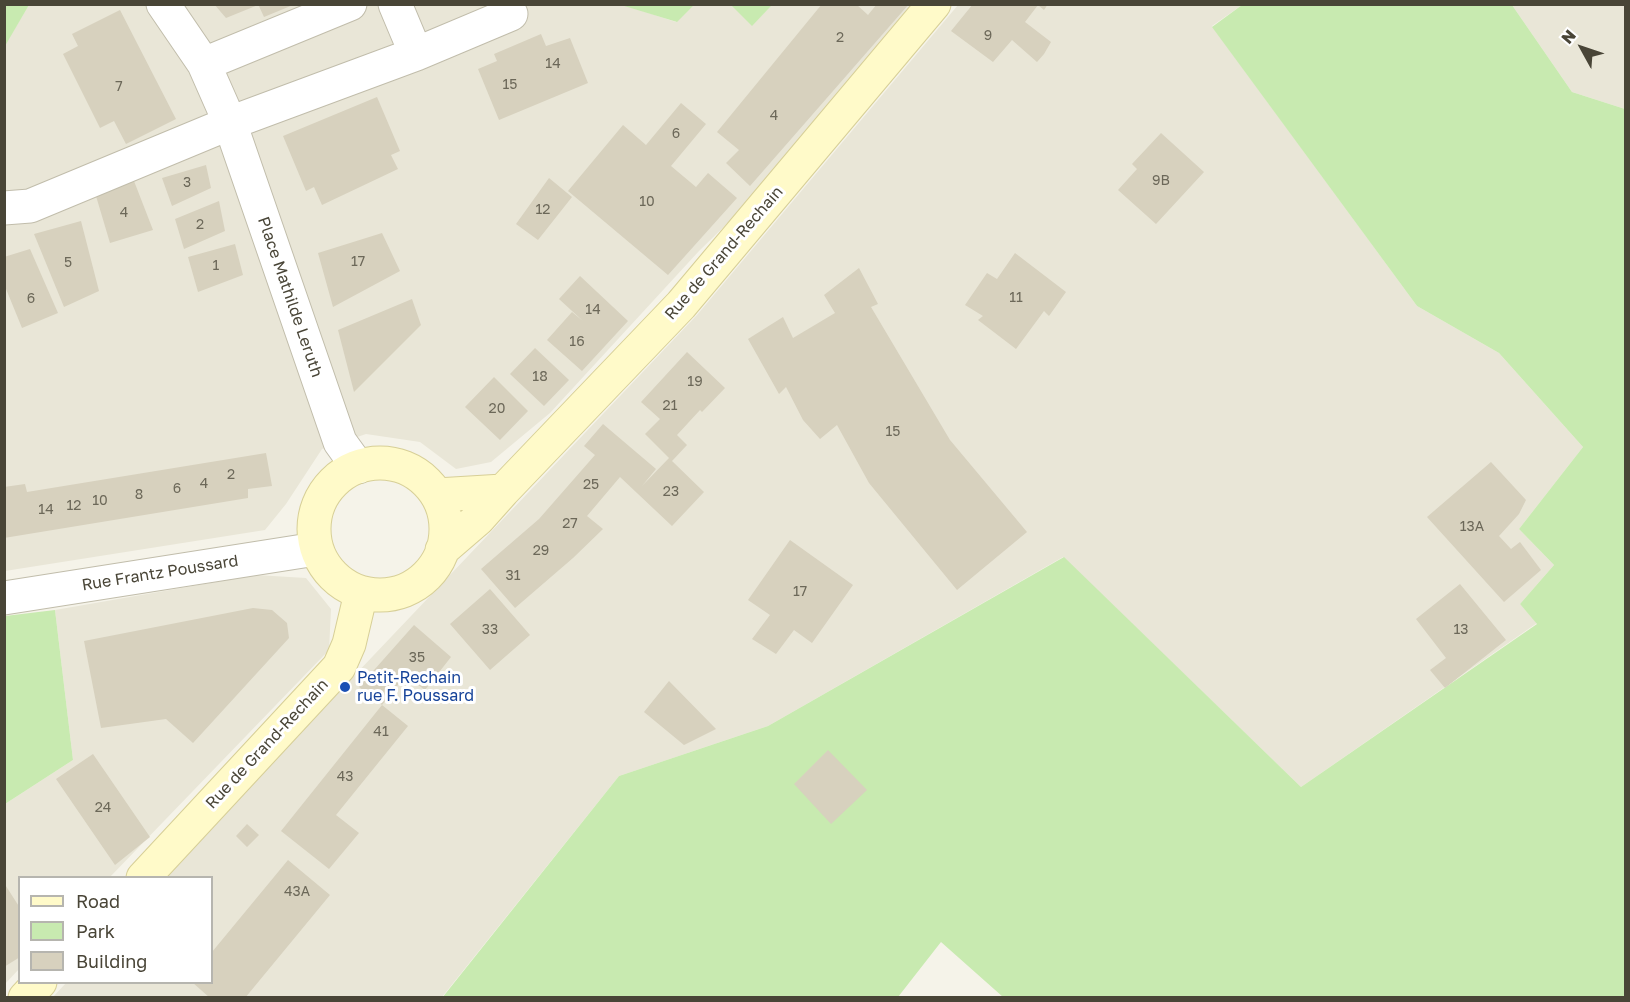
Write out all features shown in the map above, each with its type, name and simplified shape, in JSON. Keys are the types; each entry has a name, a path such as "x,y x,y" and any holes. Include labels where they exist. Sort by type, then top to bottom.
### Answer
{"street":[{"name":"Place Mathilde Leruth","path":"163,4 204,64 230,123 340,442 358,467"},
{"path":"204,64 350,4"},
{"path":"396,4 416,54"},
{"name":"Rue de Grand-Rechain","path":"442,550 478,519 502,491 681,305 934,4"},
{"path":"4,208 30,206 230,123 416,54 511,14"},
{"path":"380,463 402,467 422,478 437,495 444,513 446,531 442,550 432,569 417,584 398,593 379,596 361,593 346,587 323,564 316,549 314,530 316,509 326,491 340,476 358,467 380,463"},
{"path":"437,495 502,491"},
{"name":"Rue Frantz Poussard","path":"4,598 316,549"},
{"name":"Rue de Grand-Rechain","path":"145,876 339,667 349,644 361,593"},
{"path":"25,998 38,984"}],"shaded area":[{"path":"621,4 676,22 694,5 731,4 752,25 772,5 920,5 740,211 699,251 550,413 491,462 456,469 420,442 366,434 322,449 286,504 265,530 5,571 4,46 29,5"},
{"path":"958,5 1242,5 1212,26 1417,306 1499,353 1583,447 1519,529 1554,565 1520,604 1537,623 1301,787 1063,557 768,726 619,776 442,997 52,998 65,984 213,984 213,876 164,876 697,315"},
{"path":"1512,5 1625,5 1625,109 1572,92"},
{"path":"256,575 306,578 331,609 329,650 111,876 18,876 18,970 5,984 5,804 73,760 55,610"}],"green space":[{"path":"694,4 677,22 621,5"},
{"path":"4,5 29,5 5,46"},
{"path":"731,5 772,5 752,26"},
{"path":"1242,5 1512,5 1572,92 1625,109 1625,997 1003,997 941,942 898,997 442,998 619,776 768,726 1064,557 1301,787 1537,624 1520,604 1554,565 1519,529 1583,447 1499,353 1417,306 1212,27"},
{"path":"55,610 73,760 5,804 5,616"}],"building":[{"path":"214,4 258,4 258,5 226,18"},
{"path":"258,4 293,5 264,17"},
{"path":"822,4 856,4 868,15 877,4 909,4 750,186 726,163 739,150 717,132"},
{"path":"973,4 1048,4 1044,10 1038,5 1025,22 1051,42 1044,54 1037,62 1012,40 993,62 951,31"},
{"path":"120,10 176,119 126,144 114,121 100,128 63,54 78,46 72,34"},
{"path":"541,34 546,46 570,38 588,83 499,120 478,69 497,61 494,54"},
{"path":"377,97 400,151 391,155 398,169 322,205 314,187 306,191 283,136"},
{"path":"681,103 706,124 671,166 696,187 708,173 737,198 668,275 568,191 623,125 646,145"},
{"path":"1161,133 1204,172 1156,224 1118,190 1137,169 1132,164"},
{"path":"206,165 211,188 172,206 162,178"},
{"path":"549,178 572,197 538,240 516,224"},
{"path":"134,181 153,230 110,243 96,196"},
{"path":"219,201 225,231 184,249 175,219"},
{"path":"81,221 99,291 64,307 34,234"},
{"path":"382,233 400,271 333,307 318,253"},
{"path":"235,244 243,275 198,292 188,257"},
{"path":"30,249 58,313 22,328 4,284 4,257"},
{"path":"1015,253 1066,292 1049,316 1044,311 1016,349 978,320 983,316 965,305 987,273 997,279"},
{"path":"859,268 878,304 871,307 950,440 1027,532 957,590 869,483 837,425 820,439 803,420 786,387 779,394 748,339 783,317 793,338 835,313 824,295"},
{"path":"580,276 628,321 582,371 547,340 572,312 583,321 559,299"},
{"path":"412,299 421,325 354,392 338,330"},
{"path":"535,348 569,380 544,406 510,374"},
{"path":"687,352 725,388 677,435 687,445 672,461 704,492 672,526 620,477 587,516 603,529 515,608 481,569 539,519 595,455 584,446 603,424 656,469 642,486 669,458 645,434 660,419 641,402"},
{"path":"494,377 528,411 500,440 465,407"},
{"path":"266,453 272,486 248,489 248,498 4,538 4,487 25,484 27,492"},
{"path":"1491,462 1526,500 1519,514 1499,536 1511,549 1520,542 1541,570 1504,602 1427,517"},
{"path":"790,540 853,585 812,643 794,630 776,654 752,639 770,615 748,600"},
{"path":"1460,584 1506,640 1445,688 1430,670 1446,658 1416,619"},
{"path":"490,589 530,635 490,670 450,624"},
{"path":"253,608 272,610 287,623 289,638 193,743 166,719 101,728 84,641"},
{"path":"414,625 451,657 425,690 397,669 405,676 382,705 359,687"},
{"path":"669,681 716,729 684,745 644,712"},
{"path":"382,705 408,726 336,815 359,833 329,869 281,831"},
{"path":"828,750 867,790 831,824 794,784"},
{"path":"93,754 150,837 115,865 56,779"},
{"path":"247,824 259,835 247,847 236,836"},
{"path":"288,860 330,895 245,998 210,998 194,984 213,984 213,951"},
{"path":"4,883 18,905 18,958 4,967"}],"place":[{"name":"Petit-Rechain rue F. Poussard","path":"345,687"}]}
